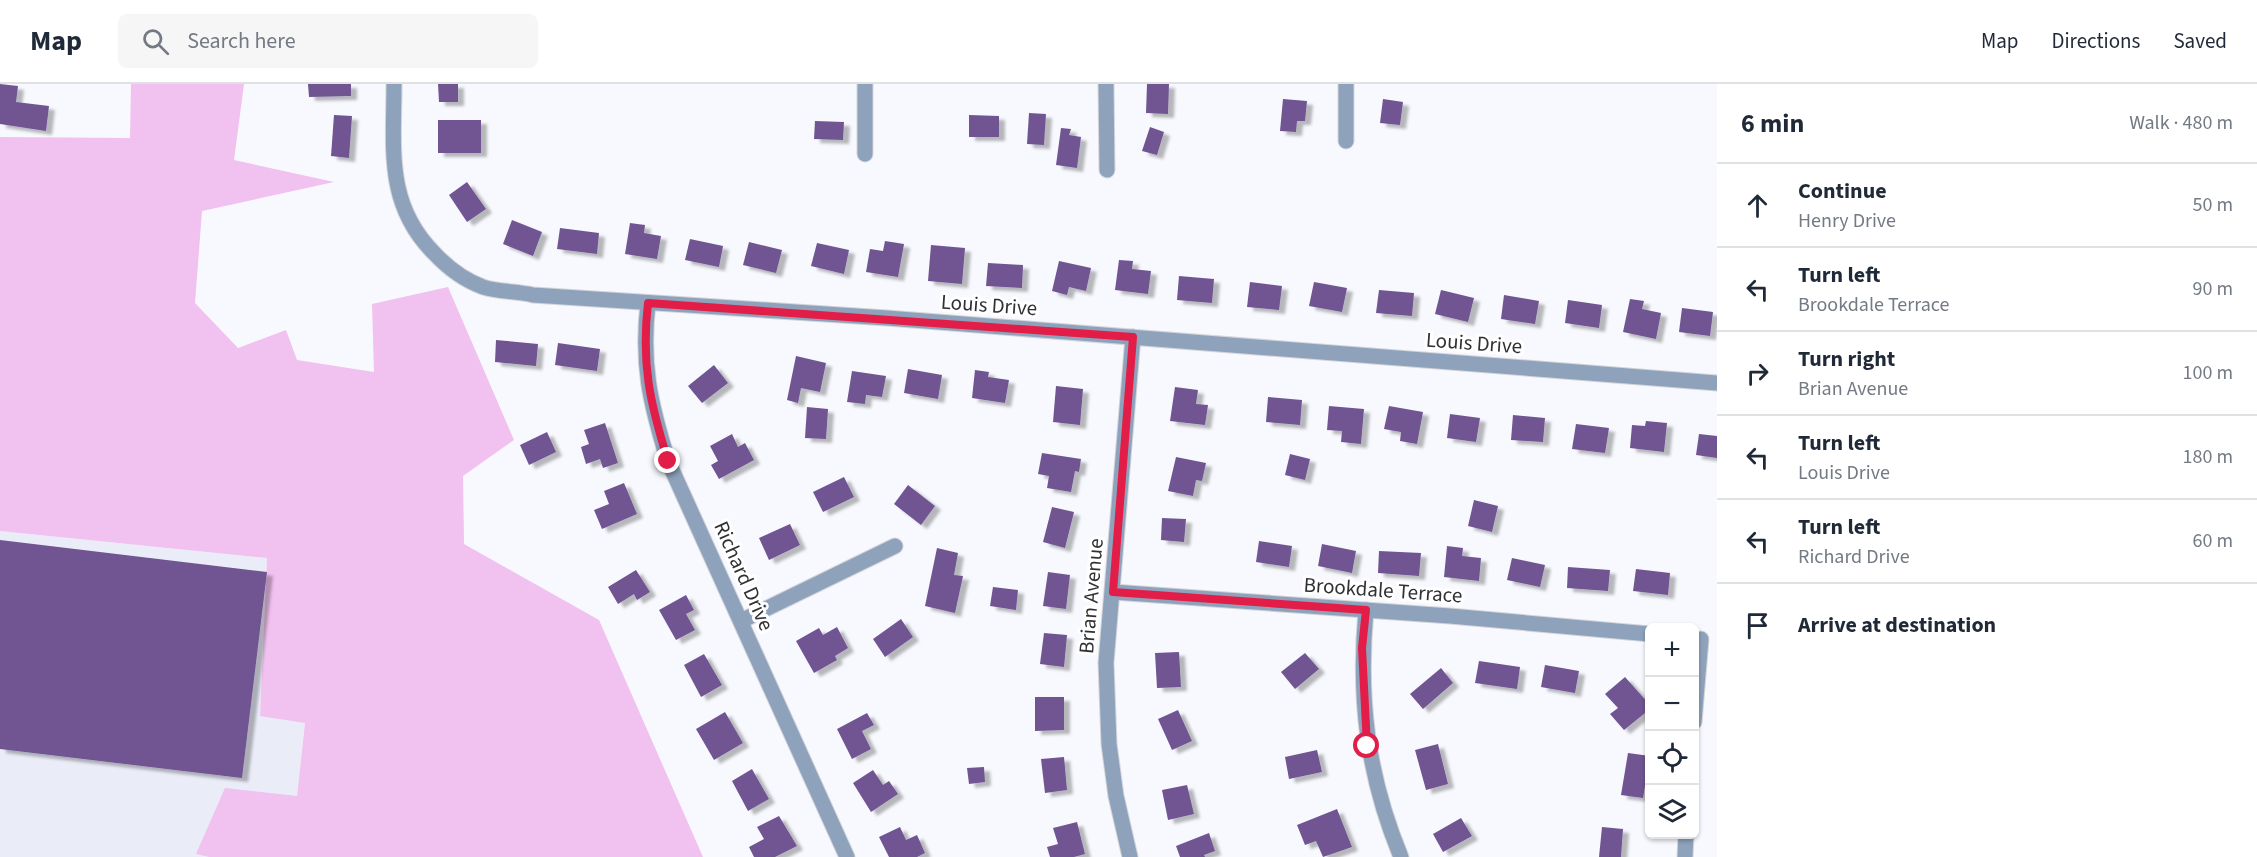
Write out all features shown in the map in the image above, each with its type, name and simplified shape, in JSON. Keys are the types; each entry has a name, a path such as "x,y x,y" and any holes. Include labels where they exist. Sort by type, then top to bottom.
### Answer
{"street":[{"path":"865,84 865,154"},
{"path":"1106,84 1107,170"},
{"path":"1346,84 1346,141"},
{"name":"Louis Drive","path":"394,92 396,188 408,220 425,244 446,266 483,287 532,295 1133,337 1717,383"},
{"name":"Richard Drive","path":"648,303 645,370 651,407 668,461 847,857"},
{"name":"Brian Avenue","path":"1130,857 1116,796 1109,744 1106,663 1133,337"},
{"path":"741,621 895,546"},
{"name":"Brookdale Terrace","path":"1113,592 1645,634"},
{"path":"1366,610 1362,648 1367,746 1379,796 1401,857"},
{"path":"1699,638 1717,639"},
{"path":"1684,857 1686,839"}],"shaded area":[{"path":"131,84 244,84 234,160 334,182 202,211 195,303 238,348 286,330 297,360 374,372 372,304 448,287 514,440 463,476 464,544 599,620 703,857 209,857 196,854 225,788 297,796 305,723 260,716 267,558 0,531 0,137 130,138"},
{"path":"0,531 267,558 260,715 305,722 297,796 196,854 209,857 0,857"}],"building":[{"path":"0,84 18,86 16,102 49,106 46,131 0,124"},
{"path":"308,84 351,84 351,96 309,97"},
{"path":"438,84 458,84 458,102 439,102"},
{"path":"1147,84 1169,84 1168,114 1146,113"},
{"path":"1283,99 1307,101 1305,121 1297,121 1296,132 1280,131"},
{"path":"1383,99 1403,102 1400,125 1380,123"},
{"path":"1029,113 1046,114 1044,145 1027,144"},
{"path":"334,115 352,116 349,158 331,156"},
{"path":"969,115 999,116 999,137 969,137"},
{"path":"438,120 481,120 481,153 438,153"},
{"path":"815,121 844,122 843,140 814,139"},
{"path":"1150,127 1164,132 1157,155 1142,151"},
{"path":"1061,128 1071,129 1069,135 1081,137 1077,168 1056,165"},
{"path":"467,182 486,209 467,222 449,195"},
{"path":"512,220 542,232 533,256 503,244"},
{"path":"630,223 645,225 644,233 661,236 657,259 625,254"},
{"path":"560,228 599,233 597,254 557,249"},
{"path":"690,239 723,246 719,267 685,260"},
{"path":"885,241 904,244 898,277 866,272 870,249 883,251"},
{"path":"749,242 782,250 776,273 743,265"},
{"path":"817,243 849,250 844,274 811,266"},
{"path":"931,245 965,248 962,284 928,281"},
{"path":"1119,260 1133,261 1132,269 1151,271 1148,294 1115,290"},
{"path":"1059,261 1091,268 1086,291 1069,287 1067,295 1052,291"},
{"path":"988,263 1023,265 1022,288 986,286"},
{"path":"1179,276 1214,279 1212,303 1177,300"},
{"path":"1250,282 1282,286 1279,310 1247,307"},
{"path":"1314,282 1347,288 1342,312 1309,306"},
{"path":"1379,290 1414,293 1412,316 1376,313"},
{"path":"1441,290 1474,298 1468,322 1435,314"},
{"path":"1504,295 1539,301 1535,324 1501,319"},
{"path":"1630,299 1644,301 1642,309 1661,313 1656,339 1623,332"},
{"path":"1568,300 1602,305 1599,328 1565,323"},
{"path":"1682,308 1713,312 1710,336 1679,332"},
{"path":"496,340 538,344 536,366 495,362"},
{"path":"558,343 600,349 597,371 555,365"},
{"path":"796,356 826,363 820,392 801,388 798,403 787,400"},
{"path":"714,365 728,383 702,403 688,386"},
{"path":"908,369 942,375 938,399 904,393"},
{"path":"975,370 989,372 988,377 1009,380 1005,403 972,398"},
{"path":"852,371 886,376 882,397 866,395 865,404 847,402"},
{"path":"1056,386 1083,389 1080,425 1053,422"},
{"path":"1175,387 1198,390 1196,404 1208,405 1205,425 1170,421"},
{"path":"1268,397 1302,400 1300,425 1266,422"},
{"path":"1329,406 1364,409 1361,444 1341,442 1342,431 1327,430"},
{"path":"1389,406 1423,412 1417,444 1400,441 1401,432 1384,429"},
{"path":"807,407 828,409 826,439 805,438"},
{"path":"1450,414 1480,418 1476,442 1447,438"},
{"path":"1513,415 1545,418 1543,442 1511,440"},
{"path":"1646,421 1667,423 1664,452 1630,448 1632,425 1645,426"},
{"path":"605,423 618,463 603,468 600,459 586,464 581,447 589,444 584,430"},
{"path":"1576,424 1609,428 1605,453 1572,449"},
{"path":"547,432 556,452 529,465 520,445"},
{"path":"732,434 738,447 745,443 754,460 719,479 711,465 718,461 710,446"},
{"path":"1699,434 1717,436 1717,458 1696,455"},
{"path":"1042,453 1081,459 1079,472 1075,471 1071,492 1047,488 1049,476 1038,474"},
{"path":"1290,454 1310,459 1305,480 1285,475"},
{"path":"1176,457 1206,463 1202,481 1196,480 1193,496 1168,491"},
{"path":"844,477 854,497 823,512 813,492"},
{"path":"624,483 637,514 602,529 594,510 609,504 604,491"},
{"path":"908,485 935,506 921,525 894,504"},
{"path":"1474,500 1498,506 1492,532 1468,526"},
{"path":"1052,507 1074,512 1065,548 1043,542"},
{"path":"1162,518 1186,519 1184,542 1161,540"},
{"path":"790,524 800,545 769,560 759,538"},
{"path":"0,540 267,572 242,778 0,749"},
{"path":"1259,541 1292,546 1289,567 1256,562"},
{"path":"1322,544 1356,551 1352,573 1318,566"},
{"path":"1447,546 1463,548 1462,556 1481,558 1479,581 1444,577"},
{"path":"937,548 958,553 954,575 963,576 955,613 925,606"},
{"path":"1379,551 1421,553 1419,576 1378,573"},
{"path":"1512,558 1545,565 1540,587 1507,580"},
{"path":"1568,567 1610,570 1608,591 1567,588"},
{"path":"1636,569 1670,573 1668,595 1633,591"},
{"path":"636,570 650,592 637,600 634,594 618,604 608,587"},
{"path":"1048,572 1070,575 1066,609 1043,606"},
{"path":"993,587 1018,590 1016,610 990,606"},
{"path":"686,595 694,610 686,614 695,630 676,640 659,610"},
{"path":"901,619 913,637 885,657 873,639"},
{"path":"837,627 848,648 835,656 837,660 814,673 796,641 819,628 823,635"},
{"path":"1044,633 1067,635 1064,667 1040,664"},
{"path":"1179,652 1181,687 1157,688 1155,653"},
{"path":"1305,653 1319,669 1295,689 1281,672"},
{"path":"704,654 722,685 701,697 684,665"},
{"path":"1479,661 1520,667 1517,689 1475,683"},
{"path":"1545,665 1579,671 1575,693 1541,687"},
{"path":"1441,668 1453,683 1423,709 1410,694"},
{"path":"1625,677 1645,699 1645,713 1624,730 1610,714 1618,708 1605,694"},
{"path":"1035,697 1064,697 1064,730 1035,731"},
{"path":"1178,710 1192,741 1172,750 1158,719"},
{"path":"725,712 743,743 714,760 696,729"},
{"path":"867,713 874,725 862,731 871,749 852,759 837,729"},
{"path":"1438,744 1448,784 1426,790 1415,750"},
{"path":"1317,750 1322,772 1289,779 1285,757"},
{"path":"1628,753 1645,755 1643,798 1621,795"},
{"path":"1064,757 1067,790 1045,793 1041,759"},
{"path":"984,767 985,782 969,784 967,768"},
{"path":"752,769 769,799 748,811 732,781"},
{"path":"873,770 883,785 889,781 898,794 871,812 853,783"},
{"path":"1187,785 1194,814 1168,820 1162,790"},
{"path":"1337,809 1352,847 1323,857 1316,841 1305,845 1297,825"},
{"path":"779,816 797,846 775,857 754,857 749,847 764,839 757,827"},
{"path":"1461,818 1472,836 1443,852 1433,834"},
{"path":"1077,822 1085,854 1074,857 1050,857 1047,847 1058,844 1053,828"},
{"path":"900,827 906,840 917,835 925,853 917,857 889,857 879,837"},
{"path":"1602,827 1623,829 1621,857 1599,857"},
{"path":"1209,833 1215,851 1204,855 1205,857 1180,857 1176,846"}],"route":[{"path":"668,461 651,407 645,370 645,323 648,303 1133,337 1113,592 1366,610 1362,648 1367,746"}]}
